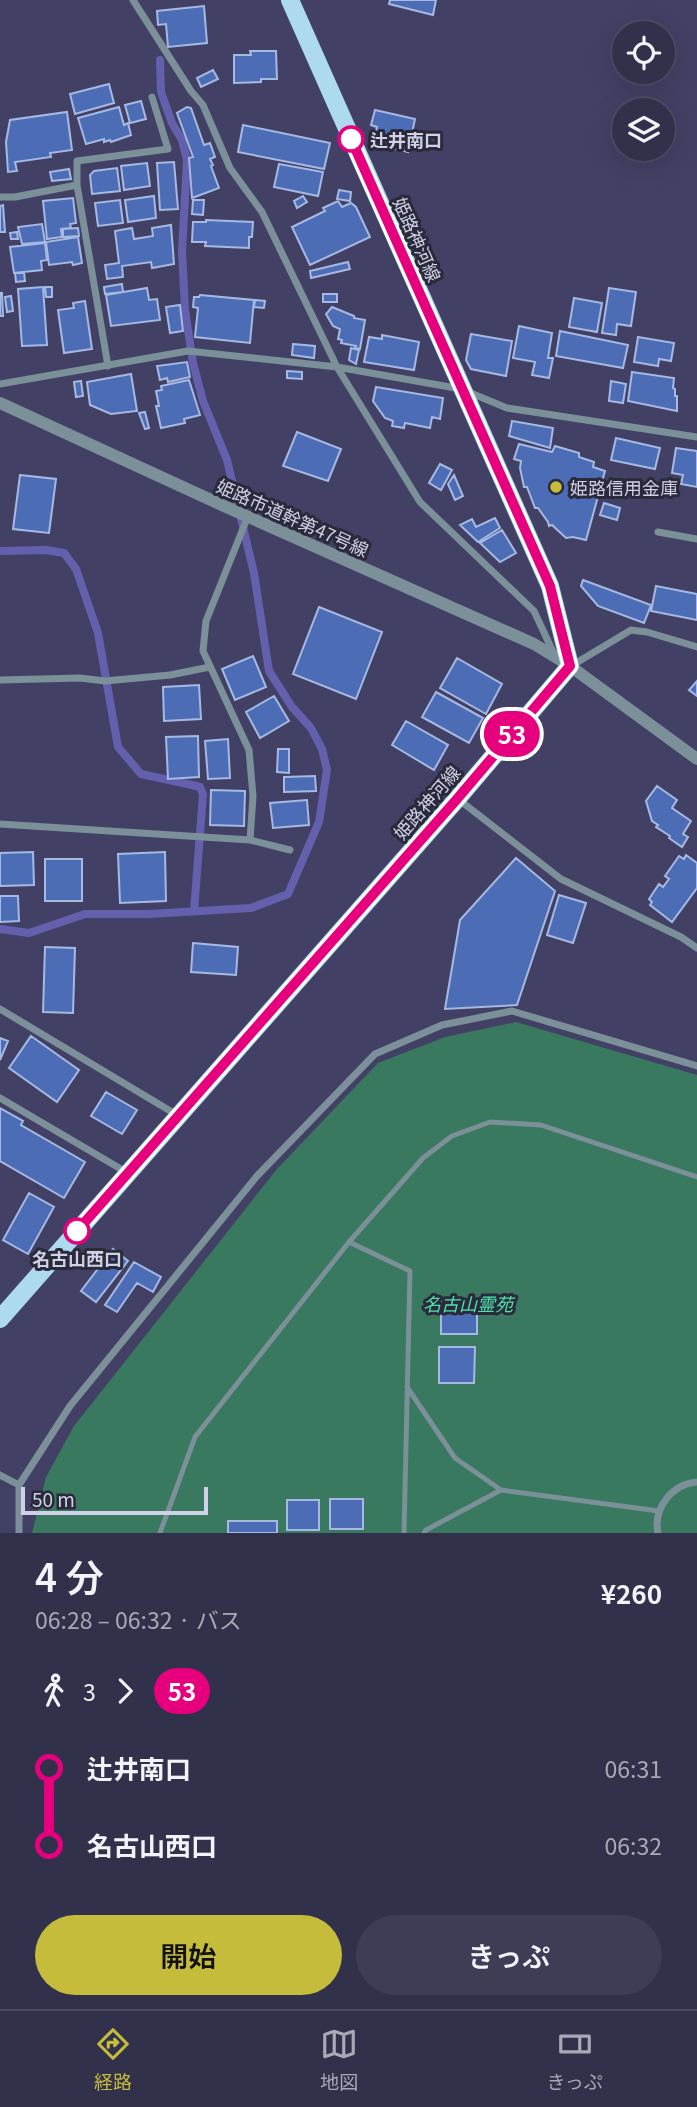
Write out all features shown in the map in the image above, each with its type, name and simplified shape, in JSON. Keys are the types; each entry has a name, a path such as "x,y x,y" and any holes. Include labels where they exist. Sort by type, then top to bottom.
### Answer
{"main road":[{"name":"姫路神河線","path":"0,1318 457,799 570,666 550,586 290,0"}],"street":[{"path":"133,0 191,92 203,105 230,168 262,212 337,367 420,502 534,611 554,655"},
{"path":"108,366 77,185 77,161 168,149 152,97"},
{"path":"0,197 15,197 77,185"},
{"path":"0,384 188,351 337,367 461,389 507,408 697,437"},
{"name":"姫路市道幹第47号線","path":"0,403 554,655 697,759"},
{"path":"248,516 206,621 203,651 249,750 253,796 250,840"},
{"path":"658,533 697,539"},
{"path":"570,666 631,630 697,647"},
{"path":"0,680 80,678 106,681 170,675 210,667"},
{"path":"457,799 561,879 681,937 697,948"},
{"path":"0,824 250,840 290,850"},
{"path":"0,1009 177,1116"},
{"path":"19,1533 19,1485 70,1406 257,1176 375,1054 442,1025 512,1011 697,1066"},
{"path":"0,1098 127,1173"},
{"path":"0,1475 19,1485"},
{"path":"658,1533 659,1511 666,1498 677,1488 697,1482"}],"lane":[{"path":"160,1533 195,1437 349,1242 423,1158 452,1136 490,1122 541,1125 697,1177"},
{"path":"349,1242 410,1271 404,1533"},
{"path":"407,1387 455,1458 501,1490 659,1511"},
{"path":"424,1533 501,1490"}],"green space":[{"name":"名古山霊苑","path":"516,1022 697,1075 697,1533 32,1533 46,1477 74,1426 277,1169 378,1063 445,1037"}],"building":[{"path":"390,0 436,0 433,15 389,4"},
{"path":"204,6 207,43 168,47 166,24 158,25 157,11"},
{"path":"250,51 276,51 277,79 234,83 234,55 251,55"},
{"path":"213,70 218,79 201,87 197,78"},
{"path":"109,84 114,103 75,114 70,94"},
{"path":"141,101 146,119 130,123 125,105"},
{"path":"119,107 124,125 128,123 131,135 111,142 104,142 104,139 86,144 78,118"},
{"path":"187,107 191,108 204,145 210,143 215,157 210,159 213,165 211,166 219,188 192,198 189,158 193,157 177,113"},
{"path":"375,110 415,119 408,152 373,143 377,127 371,125"},
{"path":"67,112 72,150 50,153 51,157 15,162 17,171 8,172 6,142 10,120"},
{"path":"243,125 330,143 324,169 238,152"},
{"path":"174,162 178,209 160,210 157,163"},
{"path":"147,163 150,186 124,190 121,166"},
{"path":"279,164 323,172 318,196 274,187"},
{"path":"117,168 120,191 92,194 90,175 94,171"},
{"path":"69,169 71,179 52,181 50,172"},
{"path":"339,190 351,192 350,201 337,199"},
{"path":"154,196 156,218 128,222 125,200"},
{"path":"303,196 307,202 297,208 294,201"},
{"path":"73,198 76,223 70,224 71,228 61,229 62,237 47,239 43,201"},
{"path":"120,200 123,223 98,226 95,203"},
{"path":"193,200 204,200 203,215 192,214"},
{"path":"338,201 342,207 351,203 356,207 370,237 310,265 292,227 325,211 323,208"},
{"path":"3,205 5,232 0,232 0,206"},
{"path":"193,222 253,222 249,248 205,246 206,242 192,242"},
{"path":"42,224 45,242 22,244 18,227"},
{"path":"171,225 174,264 152,268 151,262 122,266 123,277 107,279 105,265 119,263 115,231 132,228 134,239 153,236 152,228"},
{"path":"78,228 79,236 63,237 63,229"},
{"path":"17,232 18,239 11,239 10,233"},
{"path":"78,237 82,263 49,265 46,242"},
{"path":"45,243 47,260 41,261 42,270 14,273 10,247"},
{"path":"348,262 350,269 311,278 310,271"},
{"path":"24,272 25,281 16,282 15,273"},
{"path":"122,284 123,292 105,294 104,287"},
{"path":"43,287 47,345 22,346 18,289"},
{"path":"45,287 52,287 52,297 46,297"},
{"path":"147,288 149,300 157,299 160,320 111,326 106,295"},
{"path":"609,288 636,292 631,326 617,324 616,335 602,333"},
{"path":"2,293 3,316 0,316"},
{"path":"323,294 337,294 337,302 323,302"},
{"path":"200,295 254,300 250,343 195,337 198,308 193,307 194,297"},
{"path":"11,296 13,311 7,312 5,297"},
{"path":"574,298 602,303 597,332 569,327"},
{"path":"255,300 265,301 264,308 254,307"},
{"path":"85,301 92,349 64,353 58,310 74,308 73,303"},
{"path":"180,305 183,331 170,333 166,307"},
{"path":"332,307 354,318 365,320 360,349 341,343 342,340 338,339 340,329 333,326 326,314"},
{"path":"519,326 552,333 548,358 553,358 549,378 532,375 535,362 513,358"},
{"path":"560,331 628,345 623,368 556,356"},
{"path":"471,334 512,341 506,376 471,369 466,360"},
{"path":"382,335 419,342 414,370 364,362 369,337 382,339"},
{"path":"638,337 674,343 671,361 659,359 658,366 634,362"},
{"path":"293,344 315,346 314,358 292,355"},
{"path":"351,348 359,350 356,364 349,360"},
{"path":"187,362 190,377 168,382 167,378 160,380 157,366"},
{"path":"287,371 302,372 302,379 287,378"},
{"path":"632,372 674,378 677,411 628,401"},
{"path":"131,374 137,411 111,414 90,405 87,382"},
{"path":"189,380 200,415 184,419 185,423 161,428 156,391 162,390 161,386"},
{"path":"81,381 83,396 76,397 74,382"},
{"path":"611,381 626,384 623,403 609,401"},
{"path":"376,387 443,398 440,419 432,417 430,428 405,423 404,428 392,426 393,421 385,418 373,401"},
{"path":"145,412 149,428 145,429 139,413"},
{"path":"512,421 553,428 550,448 509,436"},
{"path":"297,432 341,449 328,481 283,466"},
{"path":"616,438 660,448 655,469 611,460"},
{"path":"519,444 552,452 555,446 579,453 579,457 594,462 593,467 605,471 586,540 566,538 552,525 549,526 538,508 535,508 527,487 524,487 521,461 514,459"},
{"path":"676,448 697,451 697,487 681,484 683,475 672,473"},
{"path":"440,464 452,470 441,490 429,483"},
{"path":"20,475 56,479 49,533 13,529"},
{"path":"454,475 463,496 455,500 448,484"},
{"path":"604,503 620,508 617,520 600,515"},
{"path":"495,518 500,528 478,542 460,525 472,519 476,527"},
{"path":"502,530 516,553 500,562 480,543"},
{"path":"583,580 651,605 644,623 598,606 581,586"},
{"path":"656,586 697,594 697,620 651,611"},
{"path":"319,607 382,632 356,699 293,674"},
{"path":"253,656 266,687 235,700 222,669"},
{"path":"457,658 502,684 486,714 440,688"},
{"path":"697,681 697,696 689,690"},
{"path":"199,685 201,719 164,721 163,687"},
{"path":"436,692 483,718 469,743 422,717"},
{"path":"274,696 289,721 260,738 246,712"},
{"path":"406,721 448,745 434,770 392,745"},
{"path":"198,736 199,777 168,779 166,737"},
{"path":"228,739 230,778 208,779 205,741"},
{"path":"278,749 289,749 289,773 277,772"},
{"path":"315,776 316,791 284,792 284,777"},
{"path":"657,786 677,800 672,808 691,821 683,834 688,837 682,847 652,821 646,801"},
{"path":"211,790 245,791 244,826 210,825"},
{"path":"307,800 309,825 273,828 270,803"},
{"path":"33,852 34,885 0,886 0,853"},
{"path":"165,852 166,901 120,903 118,854"},
{"path":"686,855 697,863 697,888 672,922 650,905 652,902 649,899 659,884 663,887 669,879 665,876 679,856 684,859"},
{"path":"516,858 555,891 517,1005 445,1009 460,920"},
{"path":"45,859 82,859 82,901 45,901"},
{"path":"559,895 586,903 573,943 547,935"},
{"path":"0,896 18,896 19,921 0,922"},
{"path":"193,943 238,947 236,975 191,972"},
{"path":"45,947 75,948 73,1013 43,1012"},
{"path":"31,1036 79,1070 57,1102 9,1068"},
{"path":"0,1038 8,1041 0,1060"},
{"path":"106,1092 137,1110 122,1134 91,1116"},
{"path":"0,1108 23,1121 21,1125 85,1162 64,1198 0,1161"},
{"path":"29,1193 54,1207 28,1254 3,1240"},
{"path":"113,1249 128,1261 96,1302 81,1291"},
{"path":"134,1262 161,1277 153,1292 137,1283 117,1312 105,1305"},
{"path":"441,1298 477,1299 477,1334 441,1334"},
{"path":"439,1347 475,1347 474,1383 439,1383"},
{"path":"330,1499 363,1499 363,1529 330,1529"},
{"path":"287,1500 319,1500 319,1530 287,1530"},
{"path":"228,1521 277,1521 277,1533 228,1533"}],"waterway":[{"path":"0,929 29,933 85,914 149,914 251,908 288,894 319,822 327,770 322,749 311,728 292,707 269,671 254,573 227,460 203,401 193,363 185,310 182,251 187,160 182,140 172,123 161,92 160,60"},
{"path":"0,551 46,550 64,553 76,569 98,633 118,747 141,774 200,787 203,794 194,911"}],"bus line":[{"name":"53","path":"77,1231 457,799 570,666 550,586 351,139"}],"place":[{"name":"辻井南口","path":"351,139"},
{"name":"姫路信用金庫","path":"556,487"},
{"name":"名古山西口","path":"77,1231"}]}
